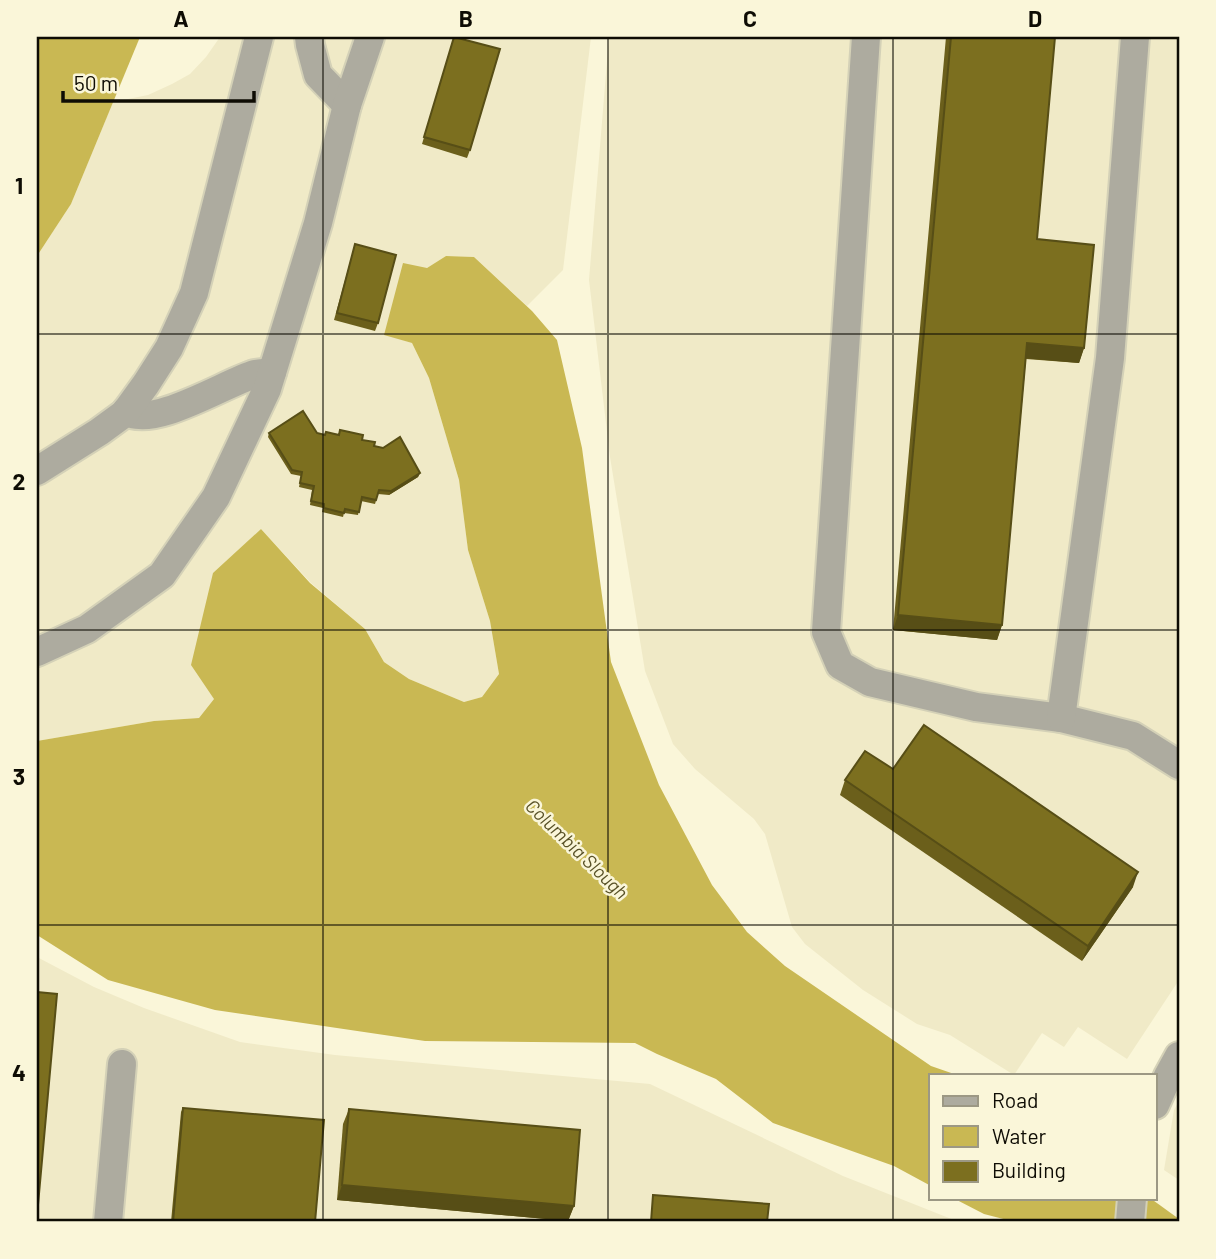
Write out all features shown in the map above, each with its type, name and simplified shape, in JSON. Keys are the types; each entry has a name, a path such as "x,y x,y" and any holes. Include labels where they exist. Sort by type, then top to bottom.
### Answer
{"street":[{"path":"37,471 99,432 126,411 169,348 194,293 259,37"},
{"path":"309,37 318,75 347,105"},
{"path":"37,652 87,629 162,575 216,497 267,389 318,223 347,105 370,37"},
{"path":"866,37 826,632 840,664 870,682 976,707 1061,718 1133,736 1179,765"},
{"path":"1061,718 1110,358 1135,37"},
{"path":"126,411 142,416 168,410 256,374 272,372"},
{"path":"1156,1103 1179,1056"},
{"path":"108,1222 122,1064"},
{"path":"1129,1222 1132,1200"}],"shaded area":[{"path":"220,37 591,37 563,270 527,306 474,257 446,256 427,268 384,334 412,343 429,378 459,480 468,550 490,621 499,674 482,697 464,702 409,679 384,662 365,629 311,583 261,529 240,549 214,699 199,718 154,721 37,741 37,256 71,204 113,102 148,95 190,74"},
{"path":"609,37 1179,37 1179,980 1127,1059 1078,1027 1064,1047 1042,1033 1012,1074 950,1035 917,1024 863,990 805,944 792,927 765,834 754,819 695,769 673,744 645,671 610,457 589,280"},
{"path":"37,957 94,987 144,1008 240,1042 335,1055 650,1084 843,1176 959,1222 37,1222"},
{"path":"1179,1101 1179,1180 1164,1170 1174,1110"}],"water":[{"path":"37,37 140,37 71,204 37,256"},
{"name":"Columbia Slough","path":"446,256 474,257 532,311 557,340 582,448 611,662 659,785 712,885 747,932 785,966 931,1066 954,1074 929,1074 929,1185 894,1166 773,1123 716,1079 635,1043 425,1041 215,1010 108,980 37,935 37,741 154,721 199,718 214,699 191,665 213,573 261,529 310,583 365,629 384,662 409,679 464,702 482,697 499,674 490,621 468,550 459,480 429,378 412,343 384,335 403,263 427,268"},
{"path":"957,1200 1153,1200 1179,1219 1179,1222 1015,1222 984,1214"}],"building":[{"path":"454,37 500,49 470,150 424,137"},
{"path":"951,37 1055,37 1037,239 1094,245 1084,348 1027,343 1002,625 898,615"},
{"path":"355,244 396,255 378,323 337,313"},
{"path":"303,411 317,433 339,435 340,430 363,435 362,440 375,442 374,446 383,448 400,437 420,473 391,491 379,490 376,500 362,497 359,512 345,509 344,513 324,508 324,504 311,501 314,486 300,483 302,472 292,470 269,433"},
{"path":"924,725 1138,872 1088,946 845,780 865,751 893,769"},
{"path":"37,992 57,994 37,1216"},
{"path":"183,1108 324,1120 315,1222 173,1222"},
{"path":"349,1109 580,1130 574,1206 342,1185"},
{"path":"653,1195 769,1204 767,1222 651,1222"}]}
